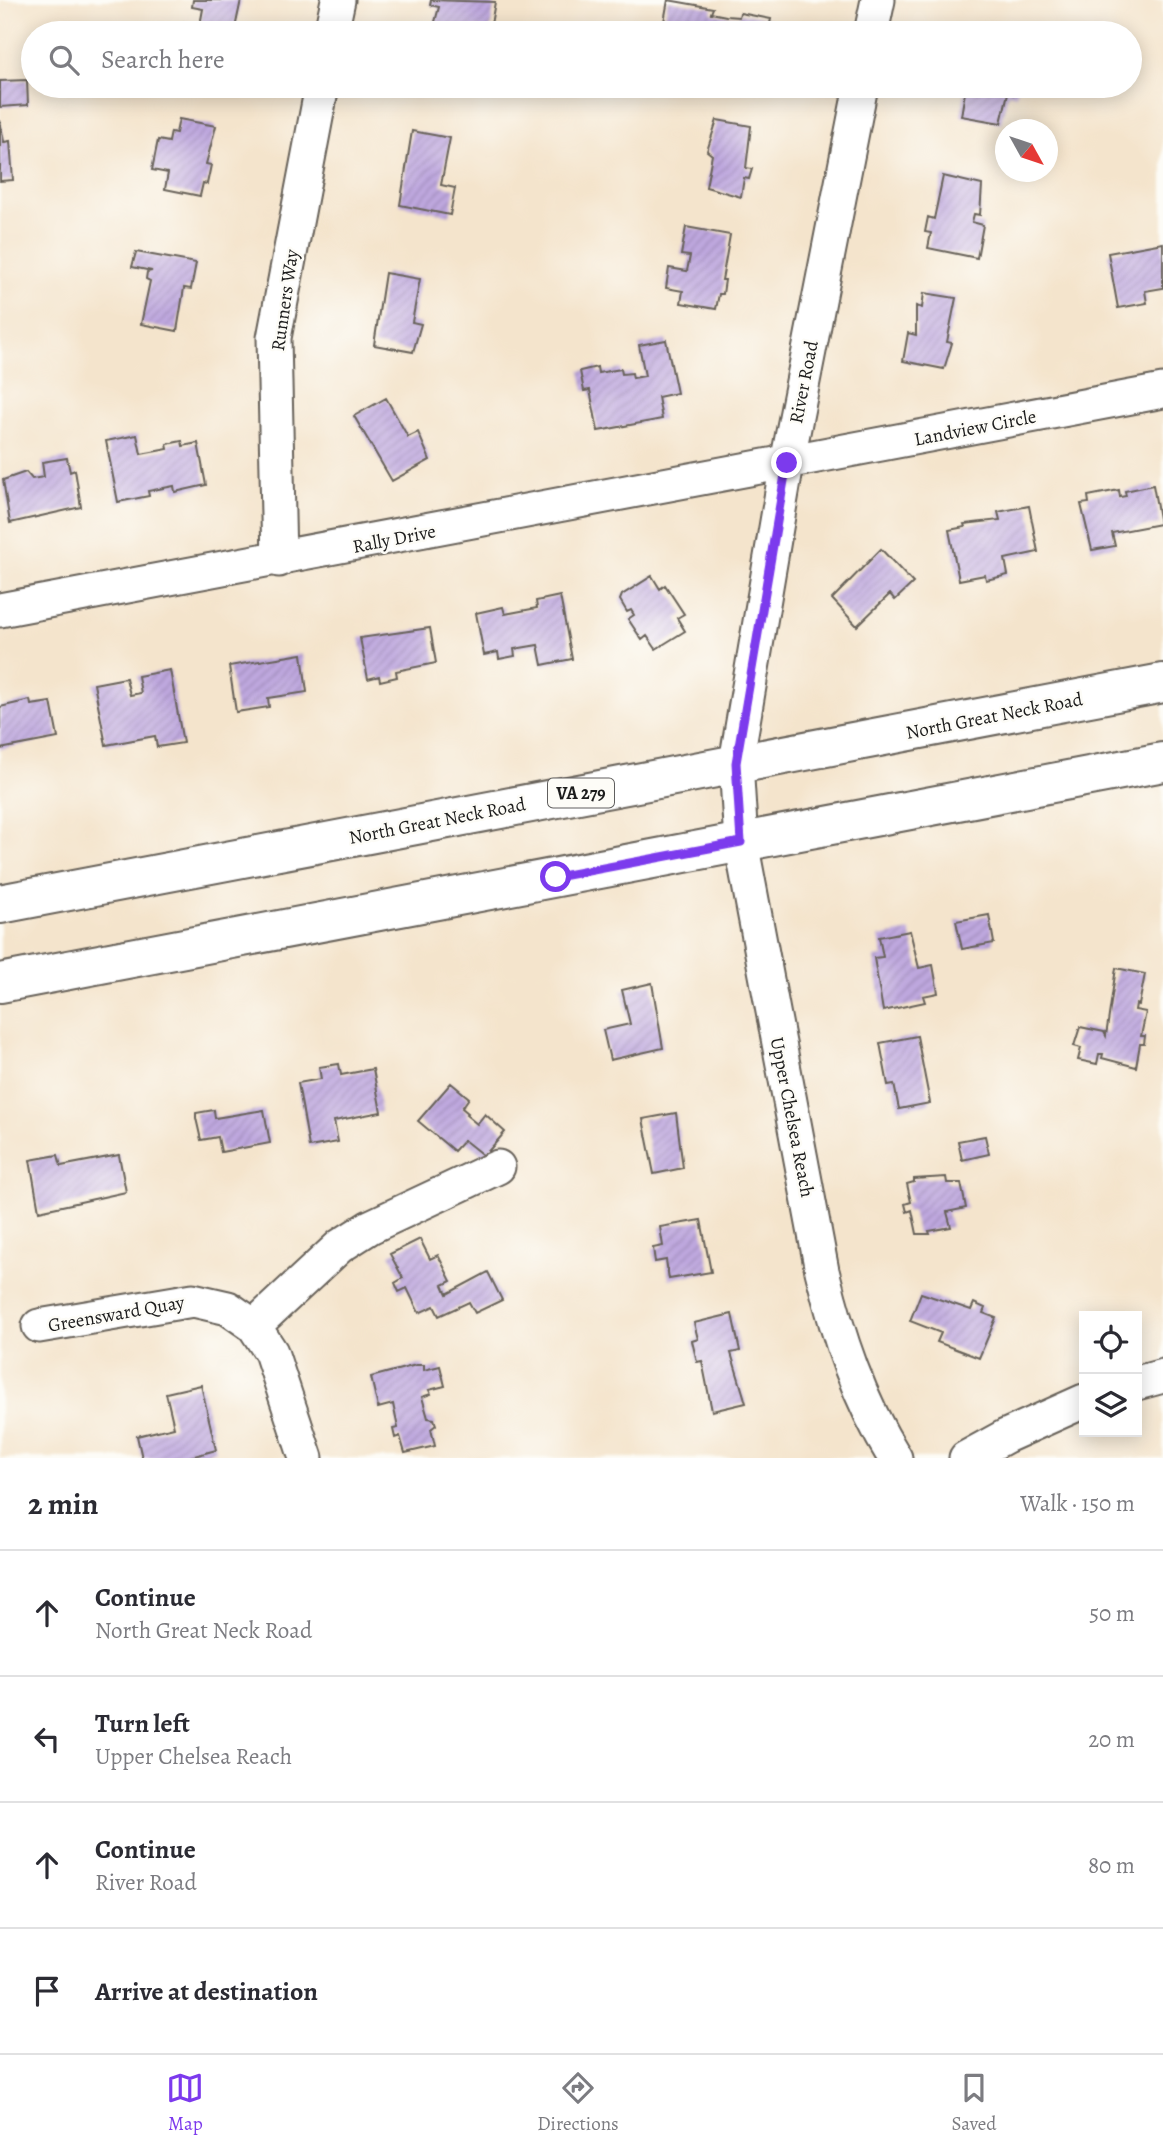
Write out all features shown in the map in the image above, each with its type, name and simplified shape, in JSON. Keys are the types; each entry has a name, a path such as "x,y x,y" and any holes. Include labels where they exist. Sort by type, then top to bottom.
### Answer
{"main road":[{"name":"North Great Neck Road","path":"0,904 1163,683"},
{"path":"0,983 1163,762"}],"street":[{"path":"334,21 338,0"},
{"path":"874,21 878,0"},
{"name":"Runners Way","path":"279,560 274,338 320,98"},
{"name":"River Road","path":"736,763 787,463 859,98"},
{"name":"Landview Circle","path":"787,463 1163,391"},
{"name":"Rally Drive","path":"0,610 787,463"},
{"name":"Upper Chelsea Reach","path":"736,763 741,842 827,1295 857,1385 895,1458"},
{"path":"254,1326 340,1246 370,1227 498,1167"},
{"name":"Greensward Quay","path":"39,1326 194,1300 228,1308 254,1326 271,1352 306,1458"},
{"path":"1142,1381 1163,1376"},
{"path":"966,1458 1006,1436 1079,1403"}],"building":[{"path":"193,0 241,0 237,21 201,21 203,9 192,7"},
{"path":"431,0 495,2 492,21 435,21 439,7 430,5"},
{"path":"668,0 713,8 711,13 726,16 739,17 740,13 771,19 771,21 664,21"},
{"path":"21,80 21,98 28,98 28,105 0,107 0,81"},
{"path":"964,98 1007,98 1002,119 995,119 995,122 961,116"},
{"path":"179,119 216,126 206,164 211,165 207,184 203,183 200,196 165,189 168,173 152,170 158,140 169,142 171,132 176,133"},
{"path":"0,120 4,142 10,141 13,180 0,181"},
{"path":"717,120 751,126 746,168 752,169 749,179 744,178 741,197 706,187 712,155 707,151"},
{"path":"412,131 450,138 441,185 455,188 450,215 400,205"},
{"path":"943,176 982,185 980,215 974,214 972,222 983,225 977,258 928,248 931,233 925,232 928,217 934,219"},
{"path":"686,227 730,235 722,280 725,280 723,294 719,294 716,309 681,303 683,291 666,288 669,268 687,271 690,256 681,255"},
{"path":"1163,243 1163,288 1145,291 1147,303 1118,308 1108,253"},
{"path":"136,252 196,263 191,289 184,288 177,331 141,324 150,281 146,279 147,272 152,271 132,267"},
{"path":"385,273 420,279 412,322 421,324 413,352 374,345"},
{"path":"924,293 956,298 947,342 952,343 944,369 903,361 908,333 916,335 916,306 922,308"},
{"path":"666,340 677,393 658,397 662,419 598,431 590,390 584,391 580,371 597,367 598,373 621,369 622,374 632,373 633,378 645,376 639,345"},
{"path":"386,398 408,437 418,432 430,460 392,481 354,416"},
{"path":"137,435 141,454 168,449 167,444 182,441 183,446 198,443 206,485 175,492 174,486 148,491 149,496 118,502 106,441"},
{"path":"67,458 70,472 75,470 81,507 10,523 3,480 26,472 32,479 44,477 42,462"},
{"path":"1153,485 1160,524 1112,533 1115,546 1092,550 1081,504 1089,503 1088,496 1119,490 1120,497 1126,496 1125,491"},
{"path":"1029,506 1038,552 1005,559 1008,575 986,580 985,575 959,580 949,530 965,527 964,524 1000,520 998,512"},
{"path":"881,549 913,583 895,600 890,594 857,626 832,599"},
{"path":"652,576 660,589 665,585 684,614 677,618 685,631 656,649 647,636 642,640 628,619 634,615 631,610 627,612 620,600 622,595"},
{"path":"560,596 572,659 542,665 538,645 514,649 515,656 499,659 498,652 484,655 476,613 503,607 505,614 537,608 536,601"},
{"path":"430,628 436,663 396,671 397,677 380,681 379,676 368,679 360,638"},
{"path":"302,654 307,692 268,698 269,707 236,712 229,666"},
{"path":"170,670 183,743 157,747 155,736 106,745 94,684 126,678 130,695 141,693 138,676"},
{"path":"30,700 31,705 51,702 58,738 0,749 0,707"},
{"path":"989,915 994,943 962,949 956,921"},
{"path":"910,931 919,968 933,965 938,993 923,996 925,1002 883,1011 874,958 883,957 879,937"},
{"path":"1116,968 1145,974 1139,1005 1136,1004 1135,1010 1146,1012 1141,1036 1145,1036 1144,1044 1140,1044 1136,1067 1102,1058 1103,1054 1099,1054 1097,1064 1078,1060 1081,1048 1074,1046 1080,1027 1104,1032 1106,1036"},
{"path":"652,983 663,1048 610,1060 603,1030 630,1024 622,990"},
{"path":"917,1036 930,1103 899,1109 894,1084 888,1085 880,1043"},
{"path":"339,1064 341,1075 373,1069 381,1112 334,1121 338,1142 309,1147 298,1083 321,1079 319,1067"},
{"path":"451,1083 469,1098 462,1108 468,1113 466,1115 477,1124 485,1114 505,1132 484,1156 464,1140 454,1151 418,1121"},
{"path":"214,1110 215,1118 264,1110 270,1143 221,1152 218,1137 201,1140 196,1118 196,1113"},
{"path":"676,1113 683,1168 654,1174 643,1119"},
{"path":"985,1136 989,1154 962,1160 958,1141"},
{"path":"58,1155 61,1166 119,1155 126,1192 39,1211 30,1160"},
{"path":"946,1177 947,1183 961,1183 966,1208 947,1212 951,1227 929,1231 930,1234 917,1234 912,1210 907,1212 905,1204 911,1202 907,1184 914,1182 914,1179"},
{"path":"701,1220 711,1272 669,1279 666,1260 655,1262 653,1248 663,1246 660,1227"},
{"path":"420,1239 430,1259 438,1255 451,1281 443,1285 447,1294 488,1272 502,1300 475,1313 469,1302 439,1316 434,1306 419,1313 407,1288 399,1292 395,1283 403,1278 390,1254"},
{"path":"921,1293 971,1310 974,1303 985,1308 983,1313 996,1318 979,1358 937,1342 941,1333 910,1321"},
{"path":"732,1314 740,1351 731,1353 746,1403 712,1411 702,1361 697,1362 692,1341 698,1339 694,1323"},
{"path":"424,1365 424,1370 440,1366 445,1386 429,1390 431,1394 422,1397 428,1418 434,1419 436,1425 431,1429 435,1446 405,1453 400,1436 395,1438 393,1429 398,1428 393,1404 378,1408 371,1377"},
{"path":"201,1385 216,1450 187,1458 142,1458 137,1436 174,1427 166,1393"}],"route":[{"path":"556,877 741,842 736,763 787,463"}]}
